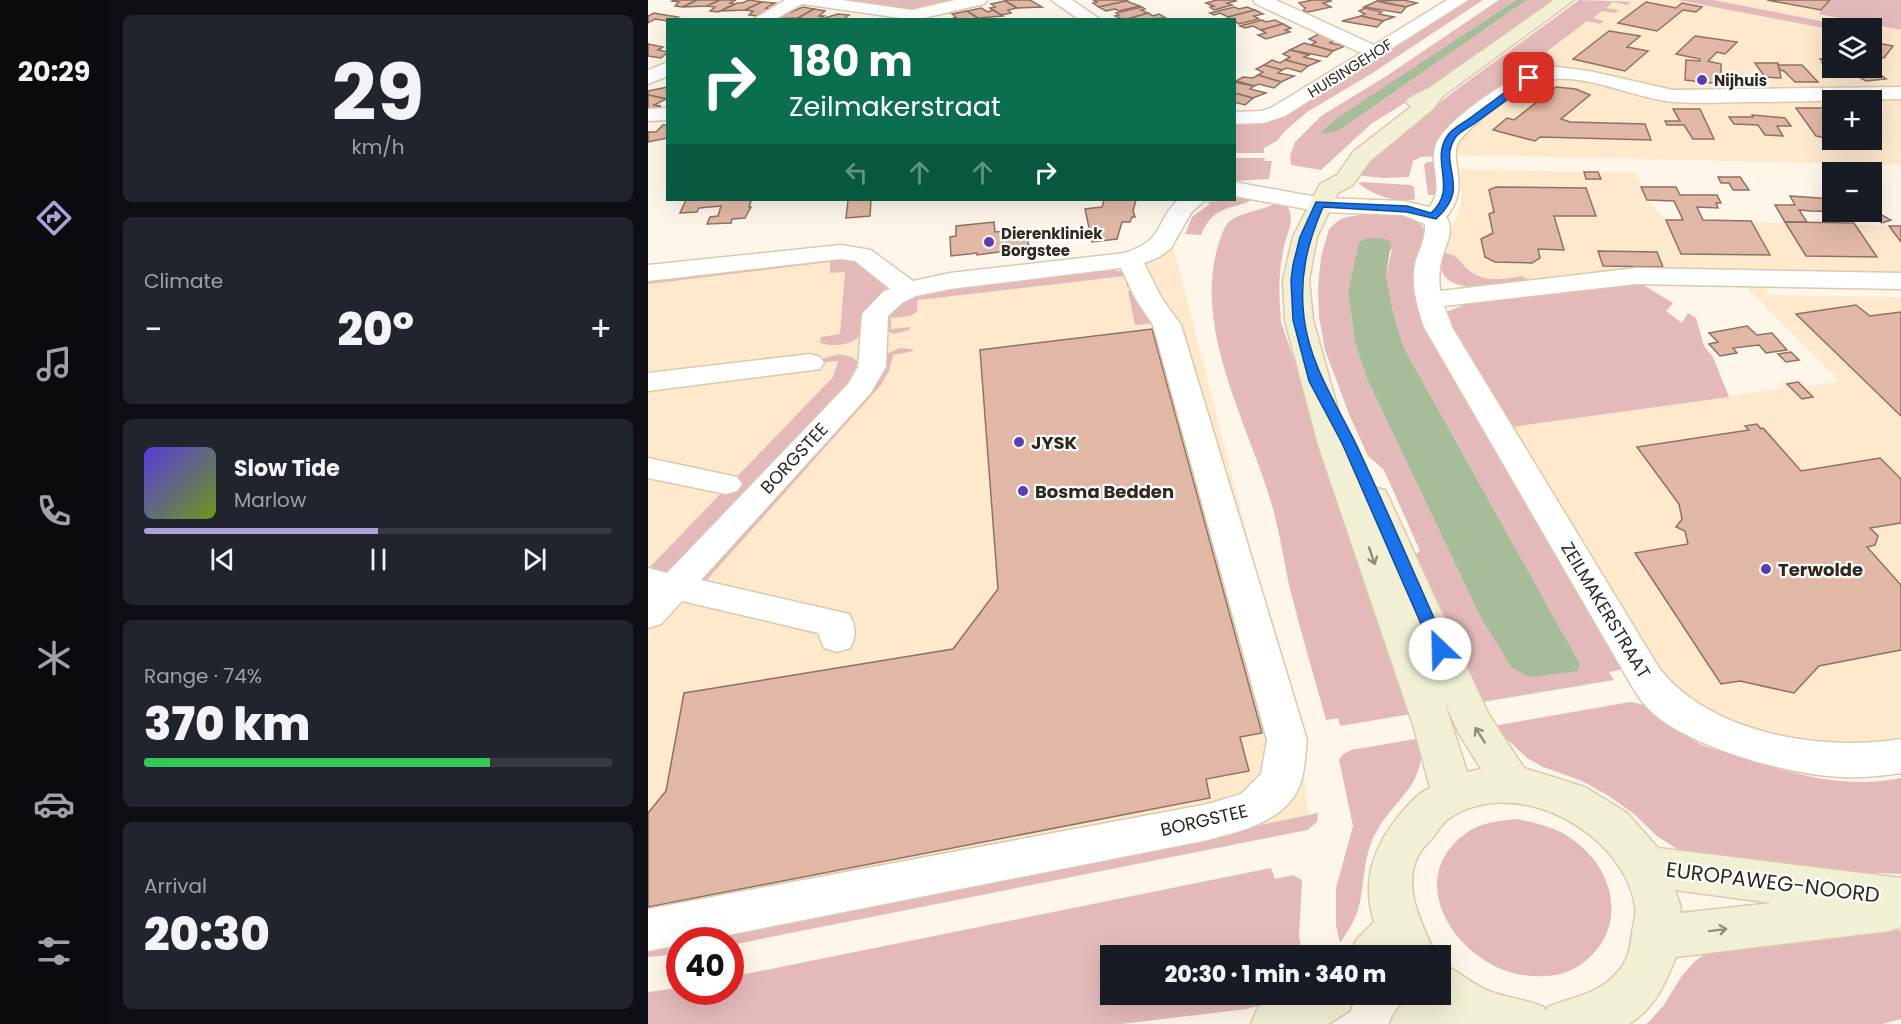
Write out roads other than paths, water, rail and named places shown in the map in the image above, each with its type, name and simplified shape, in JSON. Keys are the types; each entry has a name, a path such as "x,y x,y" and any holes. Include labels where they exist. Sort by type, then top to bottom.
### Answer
{"street":[{"path":"764,18 798,0"},
{"path":"805,0 912,15 978,0"},
{"path":"1060,0 1090,18"},
{"path":"1262,0 1364,48 1376,51"},
{"name":"HUISINGEHOF","path":"1236,118 1263,117 1278,112 1460,0"},
{"path":"1453,794 1434,728 1333,445 1299,320 1296,280 1301,250 1324,196 1345,180 1362,156 1426,105 1436,92 1565,0"},
{"path":"1236,188 1324,196 1420,213 1444,207 1450,185 1445,153 1452,136 1520,83 1541,75 1574,75 1674,96 1901,93"},
{"path":"648,115 666,114"},
{"name":"BORGSTEE","path":"648,615 662,583 860,388 872,367 875,314 893,297 908,290 950,280 1129,260 1162,244 1182,207 1191,201"},
{"name":"ZEILMAKERSTRAAT","path":"1420,213 1437,221 1439,232 1427,266 1430,300 1439,329 1654,690 1675,710 1702,725 1769,747 1829,760 1849,761 1901,756"},
{"path":"648,273 847,253 862,255 908,290"},
{"name":"BORGSTEE","path":"648,930 1208,822 1255,808 1280,782 1287,740 1278,707 1167,325 1148,298 1129,260"},
{"path":"1430,300 1636,276 1901,280"},
{"path":"648,382 810,363"},
{"path":"1315,381 1348,443 1472,721 1512,784"},
{"path":"648,468 726,484"},
{"path":"662,583 836,624 837,638"},
{"path":"1395,945 1391,886 1393,866 1408,830 1421,815 1453,794 1481,786 1512,784 1551,791 1588,807 1621,833 1645,866 1658,901 1660,937 1648,971 1625,1000 1592,1019 1565,1024"},
{"name":"EUROPAWEG-NOORD","path":"1645,866 1901,899"},
{"name":"EUROPAWEG-NOORD","path":"1660,937 1901,909"},
{"path":"1414,1024 1453,996 1508,1022 1527,1024"},
{"path":"1275,1024 1288,1022 1315,1005"}],"place":[{"name":"Nijhuis","path":"1702,80"},
{"name":"Dierenkliniek Borgstee","path":"989,242"},
{"name":"JYSK","path":"1019,442"},
{"name":"Bosma Bedden","path":"1023,491"},
{"name":"Terwolde","path":"1766,569"}]}
